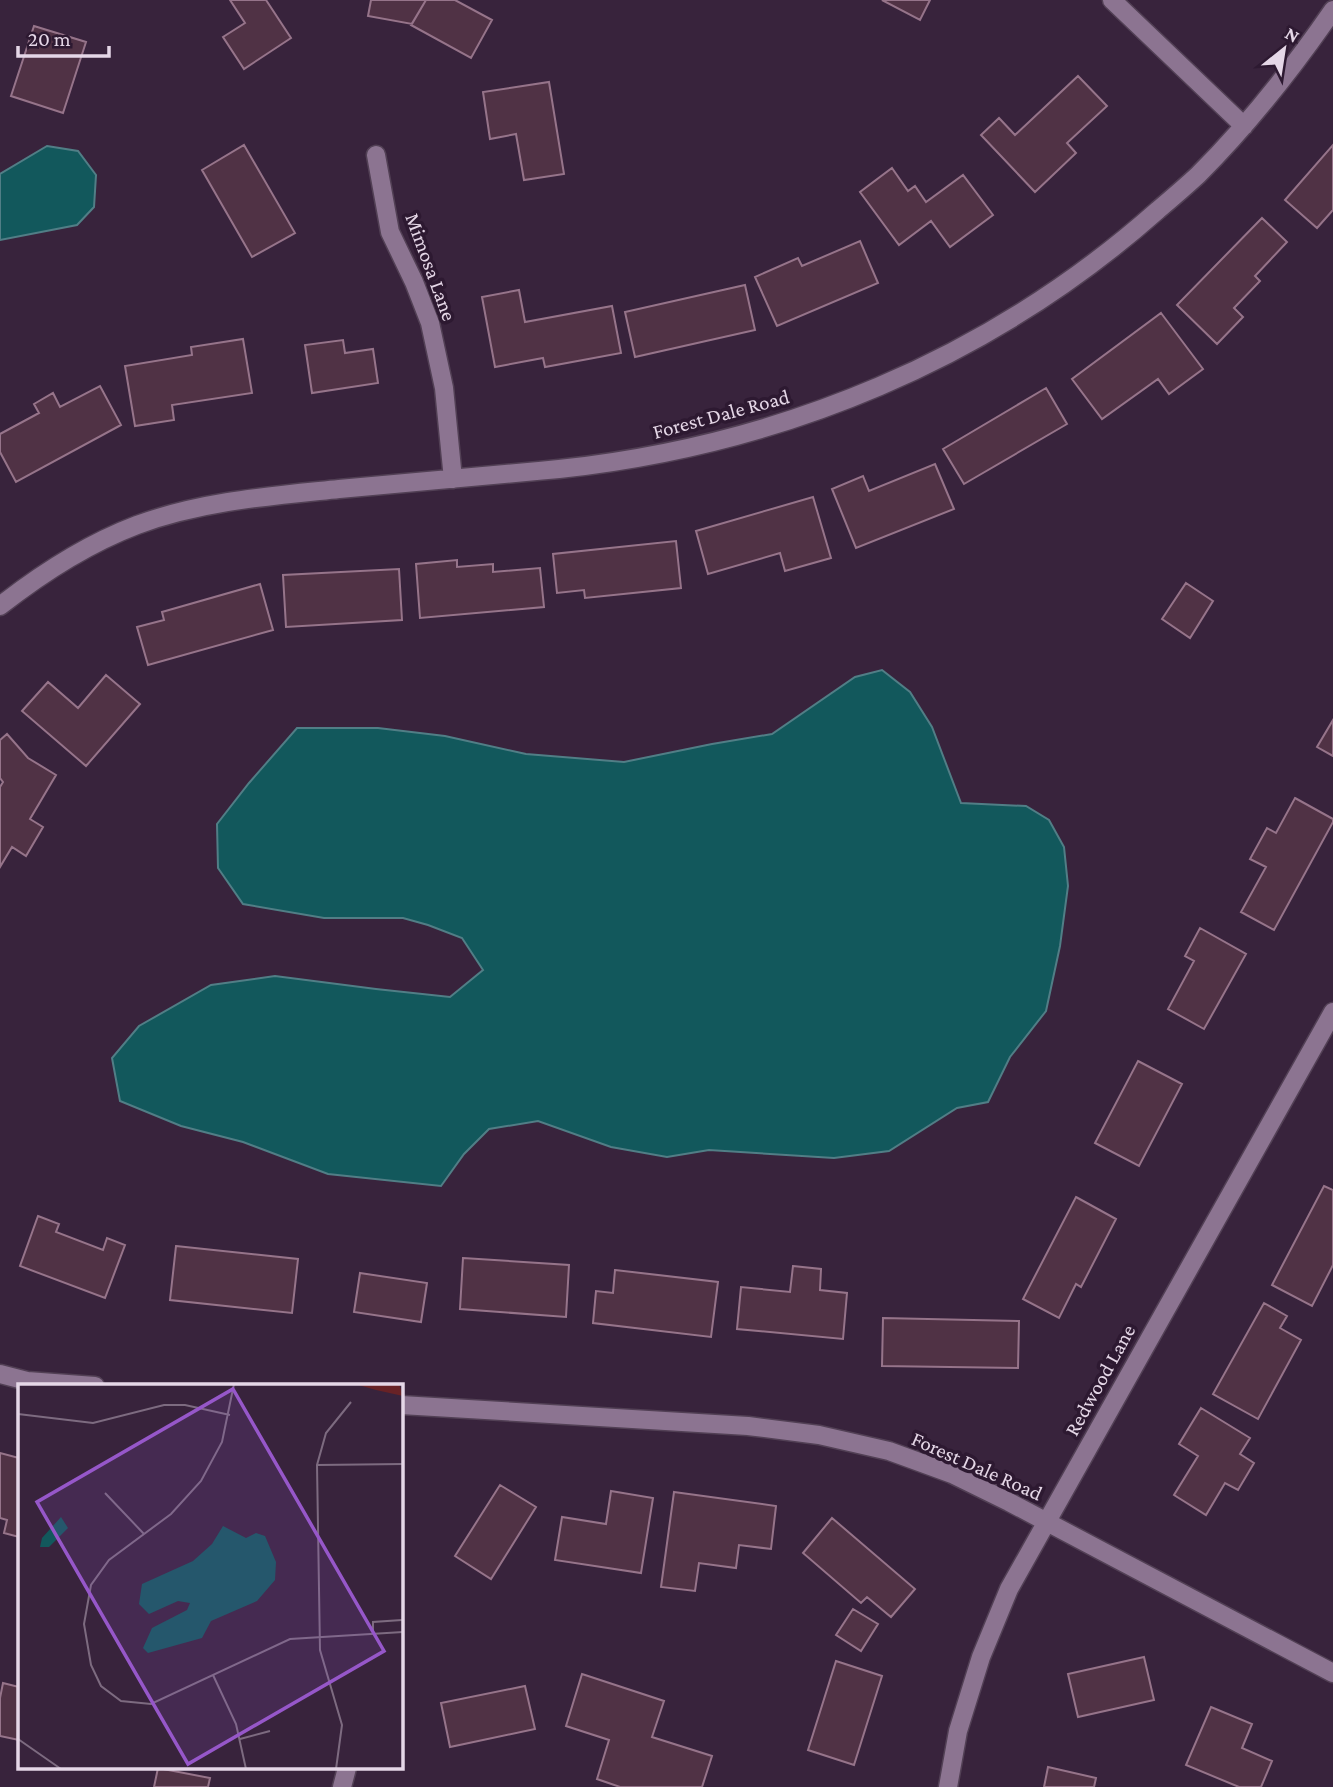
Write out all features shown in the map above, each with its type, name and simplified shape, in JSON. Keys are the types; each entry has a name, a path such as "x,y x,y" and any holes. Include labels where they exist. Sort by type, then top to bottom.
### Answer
{"street":[{"path":"1112,0 1244,126"},
{"name":"Forest Dale Road","path":"0,606 82,550 137,525 196,507 256,497 564,468 652,456 733,438 822,410 900,378 974,341 1054,292 1125,239 1196,177 1244,126 1333,10"},
{"name":"Mimosa Lane","path":"376,155 390,232 414,282 429,323 444,388 453,479"},
{"name":"Redwood Lane","path":"948,1787 958,1731 981,1657 1009,1589 1333,1012"},
{"path":"0,1374 27,1381 68,1384"},
{"name":"Forest Dale Road","path":"402,1405 748,1426 819,1435 889,1451 952,1474 1331,1668"},
{"path":"342,1787 346,1770"}],"shaded area":[{"path":"47,146 78,151 96,175 94,207 77,225 0,240 0,174"},
{"path":"882,670 910,692 932,727 961,803 1026,806 1049,820 1064,847 1068,886 1060,946 1046,1011 1010,1057 988,1102 957,1108 889,1151 834,1158 709,1150 667,1157 611,1147 538,1121 489,1129 464,1154 441,1186 328,1174 243,1142 181,1126 120,1101 112,1058 139,1026 211,985 275,976 450,997 483,970 462,938 403,918 324,918 243,904 218,868 217,824 297,728 378,728 445,736 526,754 624,762 772,734 855,677"}],"building":[{"path":"230,0 266,0 291,38 244,69 223,37 245,23"},
{"path":"371,0 426,0 412,24 368,16"},
{"path":"426,0 455,0 492,20 471,58 411,25"},
{"path":"882,0 930,0 920,20"},
{"path":"34,26 86,42 63,113 11,96"},
{"path":"1078,76 1107,106 1067,143 1076,153 1035,192 981,135 999,118 1015,135"},
{"path":"549,82 564,174 524,180 516,134 490,139 483,92"},
{"path":"244,145 295,233 252,257 202,170"},
{"path":"1333,145 1333,210 1317,228 1285,200"},
{"path":"892,168 908,191 915,186 926,202 963,175 993,215 950,247 931,221 899,245 860,192"},
{"path":"1262,218 1287,242 1255,276 1260,281 1234,308 1243,317 1217,344 1177,305"},
{"path":"860,241 878,283 777,326 755,277 798,258 802,266"},
{"path":"745,285 755,330 635,357 625,312"},
{"path":"519,290 525,322 612,306 621,353 545,367 543,358 495,367 482,297"},
{"path":"1161,313 1203,369 1169,394 1158,379 1102,419 1072,379"},
{"path":"243,339 252,393 172,405 174,420 135,426 125,366 192,355 191,347"},
{"path":"343,340 345,353 373,349 378,383 312,393 305,345"},
{"path":"100,386 121,425 16,482 0,452 0,434 39,413 34,404 53,393 60,407"},
{"path":"1046,388 1067,424 964,484 943,449"},
{"path":"935,464 954,509 856,548 832,489 863,476 869,491"},
{"path":"813,497 831,558 785,571 780,553 708,574 696,531"},
{"path":"676,541 681,588 585,598 584,590 557,593 553,554"},
{"path":"457,560 457,567 493,564 493,572 540,568 544,607 420,618 416,564"},
{"path":"399,569 402,620 286,627 283,575"},
{"path":"1186,583 1213,601 1190,638 1162,619"},
{"path":"260,584 273,630 148,665 137,627 164,620 162,612"},
{"path":"106,675 140,704 86,766 22,711 48,682 78,708"},
{"path":"1333,720 1333,756 1317,747"},
{"path":"7,734 28,758 56,775 30,819 43,827 26,856 12,847 0,867 0,787 3,782 0,778 0,740"},
{"path":"1295,798 1333,819 1333,822 1274,930 1241,912 1266,867 1250,859 1267,828 1276,833"},
{"path":"1200,928 1246,954 1204,1029 1168,1009 1194,961 1185,956"},
{"path":"1138,1061 1182,1084 1139,1166 1095,1143"},
{"path":"1324,1186 1333,1190 1333,1265 1312,1306 1272,1285"},
{"path":"1076,1197 1116,1219 1081,1287 1076,1284 1059,1318 1023,1299"},
{"path":"38,1216 59,1224 56,1232 103,1250 107,1238 125,1245 105,1298 20,1266"},
{"path":"176,1246 298,1259 292,1313 170,1300"},
{"path":"463,1258 569,1265 566,1317 460,1309"},
{"path":"793,1266 821,1269 820,1290 847,1293 843,1339 737,1329 741,1287 790,1292"},
{"path":"615,1270 718,1282 711,1337 593,1323 596,1291 613,1293"},
{"path":"360,1273 427,1283 421,1322 354,1312"},
{"path":"1264,1303 1287,1316 1280,1328 1301,1340 1258,1419 1213,1394"},
{"path":"883,1318 1019,1321 1018,1368 882,1366"},
{"path":"1201,1408 1250,1438 1240,1454 1254,1463 1238,1490 1225,1483 1206,1515 1174,1495 1198,1456 1179,1444"},
{"path":"0,1453 18,1458 18,1537 4,1533 7,1520 0,1518"},
{"path":"500,1485 536,1507 491,1579 455,1556"},
{"path":"611,1491 653,1498 641,1573 555,1560 562,1517 606,1524"},
{"path":"674,1492 776,1506 771,1549 739,1545 736,1568 699,1563 695,1591 661,1587"},
{"path":"832,1518 915,1589 891,1617 867,1597 861,1603 803,1553"},
{"path":"853,1609 878,1624 861,1651 836,1635"},
{"path":"1144,1657 1154,1700 1078,1717 1068,1674"},
{"path":"836,1661 882,1676 854,1765 808,1750"},
{"path":"582,1674 664,1701 652,1737 712,1756 702,1787 620,1787 597,1779 609,1740 566,1726"},
{"path":"3,1683 18,1687 18,1740 0,1736 0,1698"},
{"path":"525,1686 535,1729 450,1747 441,1703"},
{"path":"1211,1707 1252,1724 1242,1748 1272,1761 1261,1787 1239,1787 1186,1765"},
{"path":"1048,1767 1096,1778 1094,1787 1044,1787"},
{"path":"158,1770 210,1778 208,1787 154,1787"}]}
